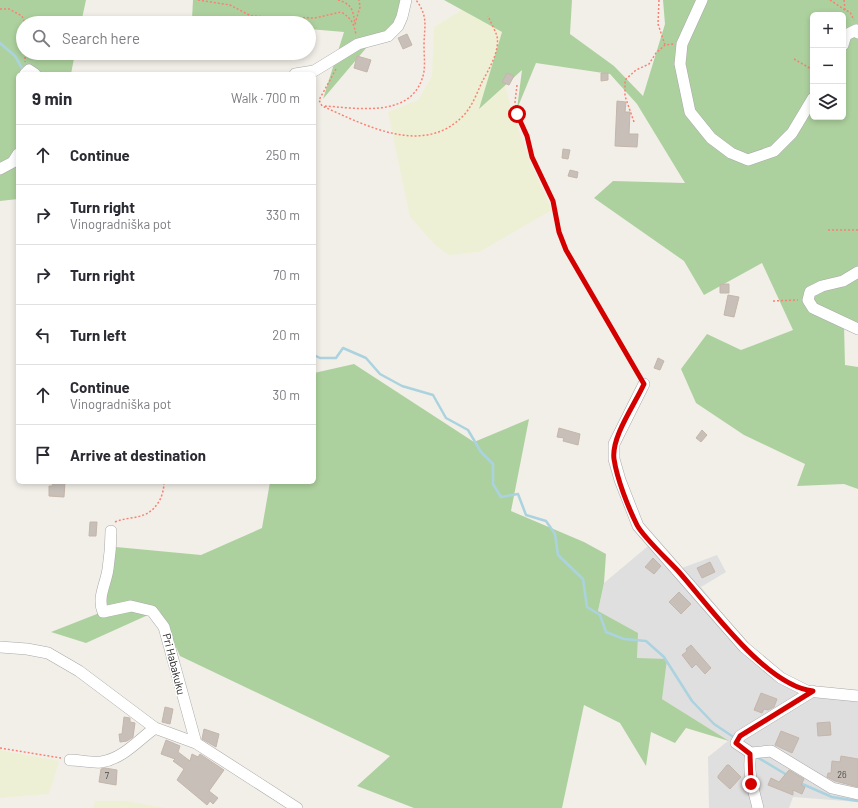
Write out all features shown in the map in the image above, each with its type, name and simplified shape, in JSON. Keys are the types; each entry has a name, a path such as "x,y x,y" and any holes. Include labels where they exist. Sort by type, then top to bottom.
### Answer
{"street":[{"path":"308,72 314,71 358,44 388,36 398,26 406,0"},
{"path":"702,0 682,44 680,64 690,112 711,138 731,153 748,160 774,151 792,133 810,103"},
{"path":"846,35 857,31"},
{"path":"0,169 13,162 16,157"},
{"path":"858,272 842,281 822,286 810,292 808,300 813,308 858,329"},
{"path":"644,384 614,444 614,459 620,480 638,526 744,647 781,678 807,691 858,696"},
{"name":"Pri Habakuku","path":"111,531 108,571 102,587 100,605 103,612 110,612 131,606 152,611 164,627 196,743"},
{"path":"0,647 27,649 48,653 79,671 155,728 196,743 297,808"},
{"path":"813,691 738,739 754,753 771,751 832,788 858,794"},
{"path":"70,760 101,762 118,756 134,746 155,728"},
{"path":"754,753 751,784 758,808"}],"path":[{"path":"198,0 230,5 251,16"},
{"path":"338,0 349,4 353,10 358,44"},
{"path":"354,24 360,7 359,0"},
{"path":"322,106 374,109 394,106 413,96 422,80 426,20 422,8 416,0"},
{"path":"658,0 658,24 665,45"},
{"path":"830,0 854,17 857,31"},
{"path":"844,0 846,10"},
{"path":"0,9 9,9 22,16"},
{"path":"316,18 341,12 349,17 354,24"},
{"path":"340,64 329,80 319,100 322,106 386,133 423,136 436,134 448,129 464,116 474,101 497,47 497,36 488,16"},
{"path":"634,122 625,96 625,80 636,70 649,64 656,53 665,45 682,44"},
{"path":"794,59 810,68"},
{"path":"517,85 515,102 517,114 527,136 532,157 553,201 559,232 566,250 644,384"},
{"path":"828,230 858,230"},
{"path":"773,301 808,300"},
{"path":"111,531 115,522 139,517 152,511 161,499 164,484"},
{"path":"0,748 70,760"}],"shaded area":[{"path":"654,541 682,568 717,555 726,572 701,587 746,644 783,675 810,687 858,693 858,802 793,797 789,808 709,808 708,757 728,741 662,699 637,658 598,611 604,583"}],"green space":[{"path":"0,0 86,0 83,16 16,16 16,60 74,60 71,72 16,72 16,199 0,201"},
{"path":"193,0 406,0 405,16 367,47 323,99 344,32 316,30 316,16 192,16"},
{"path":"444,0 572,0 570,34 614,66 643,96 665,24 663,0 858,0 858,325 844,325 845,365 858,367 858,489 844,484 797,486 805,464 744,435 696,403 681,369 707,334 741,350 793,330 762,263 704,295 684,261 594,198 613,181 685,183 637,104 610,74 536,63 517,109 522,70 479,109 502,32"},
{"path":"462,10 502,32 480,108 505,85 512,112 529,159 552,210 479,252 449,255 436,246 410,217 388,112 418,100 432,76 434,27"},
{"path":"354,364 474,442 529,419 511,511 584,542 606,554 604,583 598,611 638,633 637,658 667,659 662,699 729,741 686,728 675,743 651,732 646,766 620,723 584,705 562,808 414,808 357,786 390,756 180,656 159,610 86,643 51,632 102,612 116,547 201,555 262,528 270,484 316,484 316,373"},
{"path":"0,750 59,761 49,794 0,798"},
{"path":"95,801 126,801 166,808 93,808"}],"building":[{"path":"407,34 412,45 403,49 398,38"},
{"path":"357,56 371,60 367,72 354,68"},
{"path":"507,73 514,76 509,85 502,82"},
{"path":"601,73 608,73 608,80 601,81"},
{"path":"617,101 626,102 625,112 630,112 629,134 638,134 637,147 615,146"},
{"path":"563,149 570,150 568,159 562,158"},
{"path":"570,170 578,172 577,178 568,176"},
{"path":"720,284 729,284 729,293 720,293"},
{"path":"728,295 739,297 734,317 724,315"},
{"path":"658,358 664,361 660,370 654,368"},
{"path":"559,428 580,434 578,445 563,441 564,438 557,437"},
{"path":"702,430 707,435 701,442 696,438"},
{"path":"52,484 65,484 64,497 49,496 49,486 52,486"},
{"path":"90,522 97,522 96,536 89,536"},
{"path":"653,558 661,566 654,574 645,567"},
{"path":"710,562 715,572 702,578 697,568"},
{"path":"679,592 691,604 681,614 669,602"},
{"path":"691,645 711,668 705,674 696,664 692,668 682,655"},
{"path":"761,693 777,699 774,707 768,710 764,709 762,713 754,710"},
{"path":"165,707 173,709 170,724 162,722"},
{"path":"124,717 130,718 130,722 135,723 133,737 127,741 120,742 119,734 122,734"},
{"path":"830,722 831,735 818,736 817,723"},
{"path":"204,729 219,734 216,747 202,739"},
{"path":"781,731 799,738 792,753 775,745"},
{"path":"166,740 180,746 178,752 190,761 192,754 198,757 200,754 224,770 209,791 218,798 213,804 210,801 207,805 177,780 184,769 173,761 175,759 161,754"},
{"path":"841,756 858,759 858,787 835,781 827,777 828,773 831,773 832,761 840,762"},
{"path":"727,765 729,765 741,777 730,789 718,778"},
{"path":"105,768 117,770 116,785 99,782 101,769"},
{"path":"789,770 804,779 801,785 805,787 802,794 793,790 793,795 768,785 771,778 779,782"}],"waterway":[{"path":"0,43 16,58"},
{"path":"17,60 22,68"},
{"path":"316,356 320,358 336,358 343,348 366,358 380,374 402,386 433,395 446,418 468,430 481,452 493,464 493,484 501,497 518,494 526,515 546,521 555,534 558,555 583,579 587,607 600,615 606,632 624,639 646,641 664,657 692,701 714,724 735,738"},
{"path":"757,757 787,775"},
{"path":"800,783 832,797 858,801"}],"route":[{"path":"517,114 527,136 532,157 553,201 559,232 570,259 644,384 614,444 614,459 620,480 638,526 744,647 781,678 807,691 813,691 740,736 736,743 750,754 751,784"}]}
